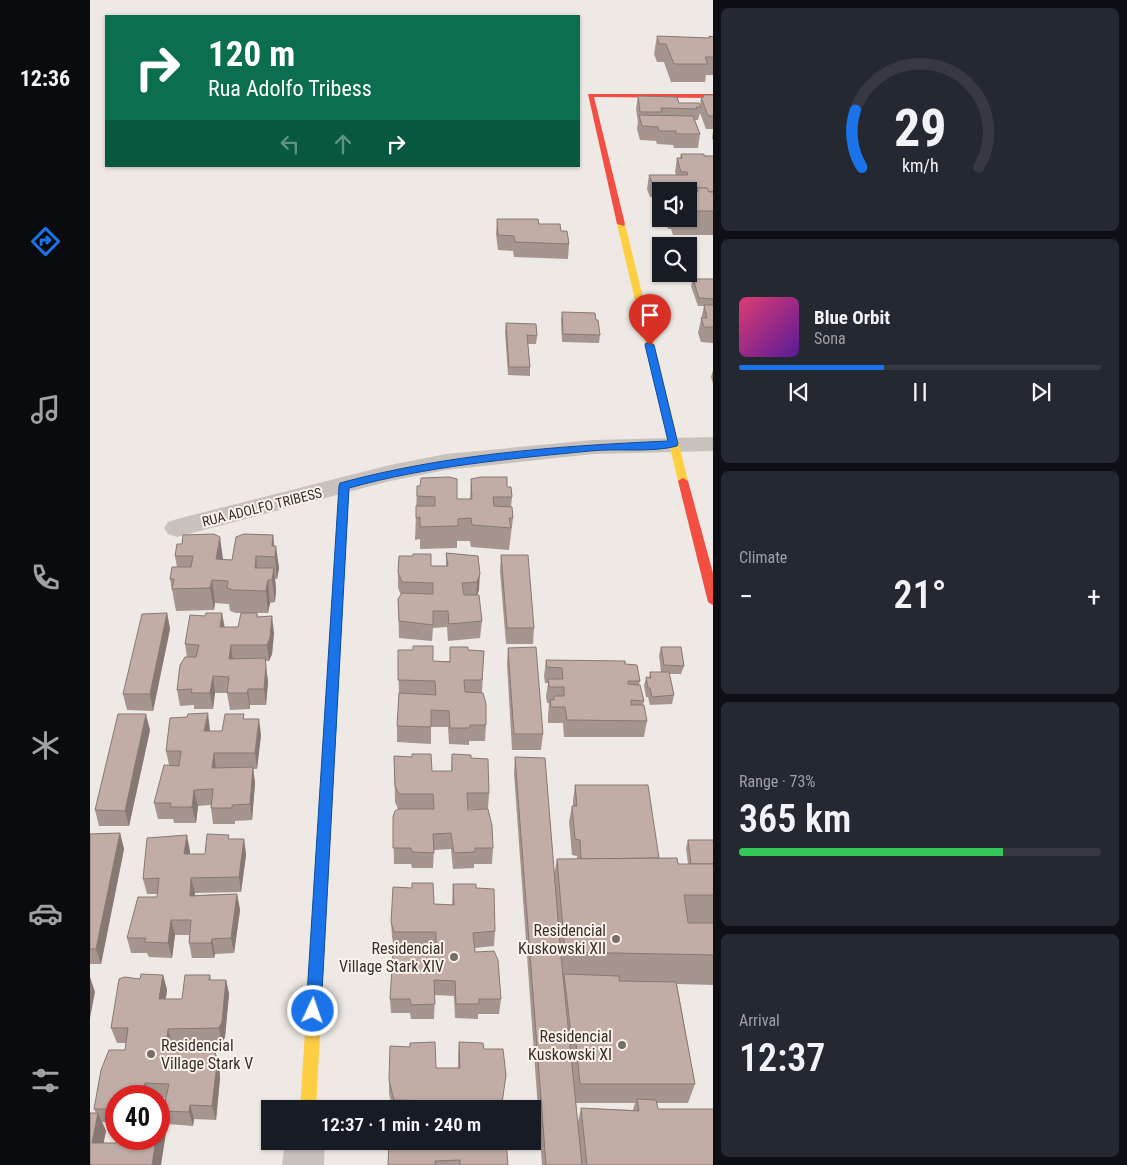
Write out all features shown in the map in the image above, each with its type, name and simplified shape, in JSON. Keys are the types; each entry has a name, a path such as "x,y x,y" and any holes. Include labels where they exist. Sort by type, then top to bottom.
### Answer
{"street":[{"path":"713,96 590,95 673,444 713,602"},
{"name":"RUA ADOLFO TRIBESS","path":"177,528 390,473 446,462 592,447 713,444"},
{"path":"309,1100 344,486"},
{"path":"303,1165 305,1150"}],"building":[{"path":"657,36 713,37 713,57 705,57 708,64 674,64 666,44 659,44"},
{"path":"703,95 713,95 713,116 708,116 701,97 704,97"},
{"path":"638,96 677,97 679,103 699,103 701,107 696,107 697,109 661,108 662,112 640,112"},
{"path":"639,115 693,116 700,134 676,134 676,131 659,131 658,127 642,126"},
{"path":"681,154 713,156 713,192 709,192 707,188 697,188 697,182 652,183 649,175 688,175 687,172 681,172 677,158 682,158"},
{"path":"697,188 707,188 709,192 713,192 713,211 697,211"},
{"path":"497,219 538,219 539,224 560,224 561,231 567,231 569,244 515,242 514,236 498,235"},
{"path":"697,279 713,279 713,299 699,298 694,282 697,282"},
{"path":"704,305 713,305 713,327 704,327 701,318 707,318"},
{"path":"562,312 595,313 600,335 563,334"},
{"path":"506,323 536,324 537,336 527,335 530,367 509,367"},
{"path":"449,477 457,479 457,499 472,499 471,479 507,477 507,487 511,487 512,497 493,497 494,506 512,507 513,518 509,518 511,528 472,525 471,518 458,519 458,526 420,527 420,517 416,518 416,506 435,506 435,497 417,496 417,486 420,486 421,478"},
{"path":"214,534 220,537 216,559 232,560 236,537 244,534 273,535 272,546 276,546 275,557 256,556 255,568 274,568 272,580 268,580 266,591 233,590 227,588 228,581 212,580 210,588 172,589 174,579 170,579 172,567 191,567 193,556 175,556 177,544 182,544 183,535"},
{"path":"446,553 478,556 480,574 477,582 462,583 464,595 479,595 482,621 449,624 448,611 433,611 433,625 399,621 398,599 402,593 433,594 433,583 402,582 398,572 399,556 431,554 431,566 448,566"},
{"path":"501,555 528,555 534,628 507,628"},
{"path":"167,613 150,694 123,694 142,614"},
{"path":"206,613 222,613 220,627 238,627 241,613 257,613 257,617 272,616 270,638 267,645 231,645 229,659 265,658 264,689 248,689 247,693 227,693 229,677 213,676 210,693 191,693 192,689 177,690 180,665 185,657 196,657 199,645 185,644 190,615 205,616"},
{"path":"413,646 433,646 433,661 450,662 450,647 468,647 468,650 484,651 482,680 464,680 465,692 483,693 486,704 486,725 470,725 470,728 450,728 449,711 431,710 431,727 397,726 399,693 436,695 435,681 398,680 398,650 413,650"},
{"path":"536,647 543,734 514,734 508,648"},
{"path":"661,647 681,647 684,666 664,665"},
{"path":"546,660 625,661 625,664 637,665 640,681 628,681 628,684 640,685 644,701 631,700 631,705 644,705 647,721 567,720 565,707 551,707 550,700 554,700 554,696 564,696 564,687 549,687 548,679 563,679 562,668 547,667"},
{"path":"650,672 669,672 674,695 652,697 646,677 651,678"},
{"path":"208,713 204,731 222,731 225,714 244,714 243,719 259,719 255,753 214,753 212,768 253,767 250,804 232,805 232,808 211,808 213,789 194,790 192,807 170,807 171,803 154,803 164,765 179,766 181,751 166,751 170,718 187,717 188,714"},
{"path":"118,714 146,714 125,811 95,810"},
{"path":"412,754 431,754 432,771 452,771 452,754 471,755 471,758 488,759 489,793 467,793 468,810 488,809 492,826 493,848 475,848 475,852 454,853 451,833 433,834 434,853 412,852 411,848 393,848 393,817 395,811 398,809 434,809 433,794 399,794 395,786 394,756 412,757"},
{"path":"515,757 545,758 561,956 582,1165 546,1165"},
{"path":"575,785 648,785 659,858 581,859 580,840 575,839 572,806 577,806"},
{"path":"120,833 96,949 90,949 90,834"},
{"path":"207,834 229,835 228,839 244,839 239,877 191,878 190,896 237,894 231,938 212,939 211,943 189,943 191,920 171,920 168,943 144,942 146,938 127,938 138,897 157,897 159,878 143,879 147,838 187,835 184,854 205,854"},
{"path":"688,840 713,840 713,864 691,864"},
{"path":"677,858 678,864 713,864 713,895 684,895 688,923 713,923 713,955 565,952 557,859"},
{"name":"Residencial Village Stark XIV","path":"412,883 433,883 434,904 454,905 453,884 476,884 476,888 494,889 495,931 473,933 475,952 494,951 498,960 501,999 479,999 479,1004 456,1004 455,981 434,980 435,1004 411,1005 410,999 390,999 393,951 436,952 436,932 394,932 391,922 393,887 412,888"},
{"name":"Residencial Village Stark V","path":"141,974 163,975 159,999 182,999 185,975 210,975 209,980 226,980 222,1022 219,1028 168,1029 165,1052 215,1051 217,1064 212,1106 190,1105 189,1112 170,1111 170,1085 145,1083 145,1085 105,1085 105,1109 94,1109 101,1070 109,1050 125,1050 128,1028 111,1028 119,979 124,977 140,979"},
{"name":"Residencial Kuskowski XI","path":"564,974 619,976 619,981 676,982 695,1084 580,1084 576,1043 572,1043"},
{"path":"435,1042 436,1068 460,1068 459,1042 483,1043 484,1049 503,1049 506,1075 502,1100 394,1100 389,1080 390,1046 410,1047 410,1043"},
{"path":"637,1099 656,1100 658,1109 713,1109 713,1165 587,1165 581,1108 639,1111"},
{"path":"90,1113 98,1113 92,1143 105,1143 105,1150 154,1150 152,1165 90,1165"},
{"path":"389,1150 507,1150 508,1165 460,1165 460,1160 435,1161 435,1165 388,1165"}],"traffic: fast":[{"path":"329,754 344,486"}],"traffic: slow":[{"path":"621,224 683,481"},
{"path":"309,1100 329,754"}],"traffic: jam":[{"path":"621,224 590,95 713,96"},
{"path":"683,481 713,598"}],"place":[{"name":"Residencial Kuskowski XII","path":"616,939"},
{"name":"Residencial Village Stark XIV","path":"454,957"},
{"name":"Residencial Kuskowski XI","path":"622,1045"},
{"name":"Residencial Village Stark V","path":"151,1054"}],"route":[{"path":"313,1011 344,486 390,473 446,462 592,447 673,444 650,345"}]}
